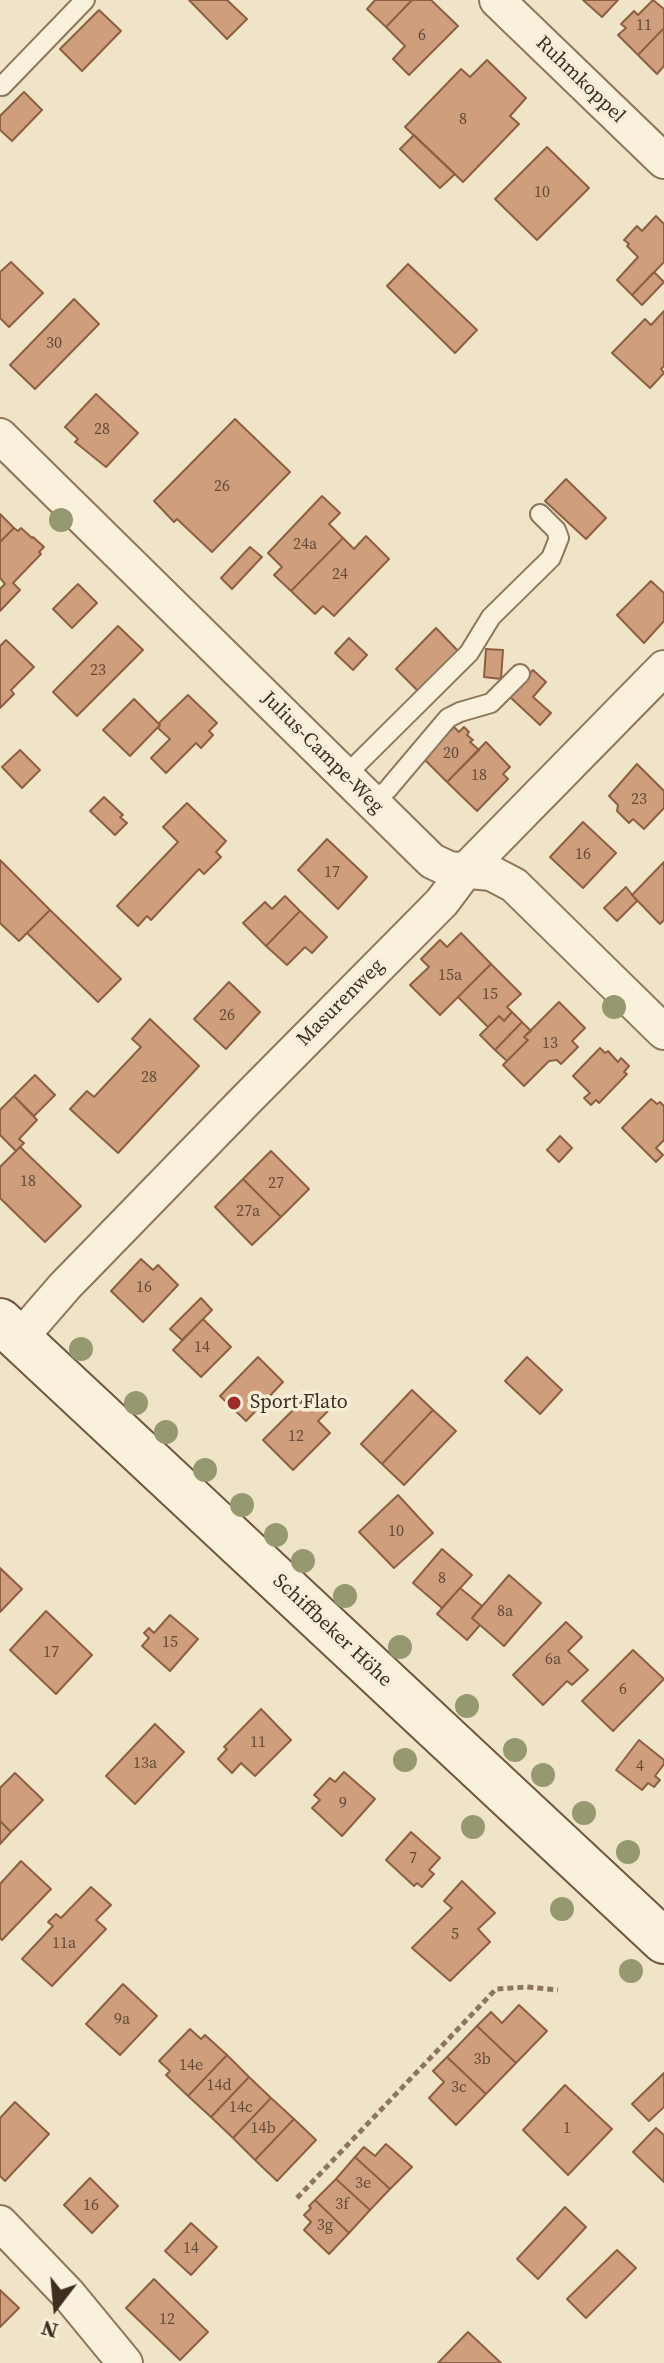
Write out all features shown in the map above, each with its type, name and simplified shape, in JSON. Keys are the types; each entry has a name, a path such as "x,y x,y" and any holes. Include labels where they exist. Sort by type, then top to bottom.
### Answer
{"main road":[{"name":"Schiffbeker Höhe","path":"10,1330 664,1941"}],"street":[{"name":"Ruhmkoppel","path":"497,0 664,161"},
{"name":"Julius-Campe-Weg","path":"0,436 432,861 449,869 491,873 514,885 664,1032"},
{"name":"Masurenweg","path":"10,1330 76,1275 442,902 466,870 664,668"},
{"path":"0,2223 69,2295 125,2363"}],"lane":[{"path":"2,86 85,0"},
{"path":"345,776 469,653 491,617 551,558 559,538 556,530 540,514"},
{"path":"373,803 448,718 491,703 520,674"}],"path":[{"path":"297,2198 496,1989 527,1987 558,1990"}],"building":[{"path":"189,0 227,0 247,19 227,39"},
{"path":"375,0 412,0 386,27 367,9"},
{"path":"412,0 431,0 458,26 409,75 393,59 405,46 386,27"},
{"path":"583,0 618,0 602,17"},
{"path":"653,0 664,9 664,28 638,55 618,35 626,28 621,24 634,11 638,15"},
{"path":"99,10 121,31 82,71 60,49"},
{"path":"664,28 664,66 657,74 638,55"},
{"path":"487,60 526,98 510,116 519,124 463,182 405,127 461,69 470,77"},
{"path":"24,92 42,110 12,141 0,130 0,116"},
{"path":"414,135 455,174 440,188 400,149"},
{"path":"547,147 589,188 537,240 495,199"},
{"path":"656,216 664,224 664,262 632,295 617,280 638,257 624,240 637,226 642,231"},
{"path":"11,262 43,293 9,327 0,318 0,272"},
{"path":"408,264 477,330 455,353 387,286"},
{"path":"654,272 664,282 642,305 632,295"},
{"path":"74,299 99,324 35,389 10,365"},
{"path":"664,311 664,366 661,369 664,373 650,388 612,353 645,319 651,325"},
{"path":"96,394 138,433 106,467 75,442 78,439 65,427"},
{"path":"235,419 290,472 212,552 177,519 174,522 154,501"},
{"path":"566,479 606,518 586,539 545,501"},
{"path":"322,496 340,513 329,524 343,538 291,591 274,575 282,567 268,553"},
{"path":"0,514 14,528 0,542"},
{"path":"14,528 18,531 21,528 44,547 13,583 20,590 0,611 0,589 5,584 0,578 0,542"},
{"path":"366,536 389,559 334,616 323,606 315,614 291,591 343,538 354,549"},
{"path":"250,547 262,557 232,589 221,578"},
{"path":"651,581 664,593 664,621 644,643 617,615"},
{"path":"78,584 97,603 72,628 53,609"},
{"path":"118,626 143,650 77,716 53,692"},
{"path":"436,628 460,653 420,693 396,669"},
{"path":"349,638 367,655 353,670 335,653"},
{"path":"6,640 34,667 11,690 14,694 0,708 0,646"},
{"path":"486,649 503,650 501,679 484,677"},
{"path":"533,670 546,682 533,697 551,713 540,725 509,696"},
{"path":"188,695 217,723 209,731 213,735 201,748 196,743 166,773 151,758 170,739 158,728 159,723"},
{"path":"134,699 160,725 130,756 103,730"},
{"path":"454,727 459,732 464,727 473,740 470,742 479,750 447,782 423,758"},
{"path":"486,742 510,767 503,774 508,779 477,811 447,782"},
{"path":"20,750 40,770 22,788 2,767"},
{"path":"637,764 664,791 664,808 644,829 633,819 629,823 617,811 618,805 609,796"},
{"path":"104,797 127,823 115,835 90,811"},
{"path":"187,803 226,841 216,852 221,857 204,874 199,869 151,920 147,916 138,926 117,906 178,842 163,827"},
{"path":"583,822 616,853 583,888 550,857"},
{"path":"327,839 367,877 338,909 298,870"},
{"path":"0,860 50,910 19,941 0,923"},
{"path":"664,862 664,920 660,924 632,895"},
{"path":"626,887 637,901 617,921 604,908"},
{"path":"285,896 300,911 266,946 243,923 265,902 272,909"},
{"path":"50,910 121,979 98,1002 27,933"},
{"path":"300,911 327,937 312,953 305,947 287,965 266,946"},
{"path":"461,933 491,964 440,1015 410,985 429,967 421,959 440,940 447,947"},
{"path":"491,964 521,994 507,1007 512,1012 504,1021 499,1016 488,1027 458,997"},
{"path":"229,982 260,1012 226,1049 194,1019"},
{"path":"559,1002 585,1028 572,1041 578,1047 561,1064 557,1060 549,1061 524,1086 503,1065 528,1040 524,1037"},
{"path":"512,1012 522,1022 495,1050 480,1035 499,1016 504,1021"},
{"path":"150,1019 199,1066 118,1153 70,1109 87,1091 94,1097 141,1047 132,1039"},
{"path":"522,1022 531,1031 524,1037 528,1040 507,1061 495,1050"},
{"path":"600,1048 605,1053 608,1051 618,1062 621,1058 629,1066 624,1072 627,1074 599,1103 596,1100 591,1105 584,1098 590,1093 573,1076"},
{"path":"35,1075 55,1095 34,1116 14,1096"},
{"path":"14,1096 37,1120 19,1139 24,1143 16,1151 0,1135 0,1110"},
{"path":"651,1099 664,1106 664,1140 656,1148 663,1155 656,1162 622,1128"},
{"path":"560,1136 572,1148 559,1162 547,1150"},
{"path":"20,1147 81,1206 45,1242 0,1198 0,1167"},
{"path":"271,1151 309,1189 281,1217 243,1179"},
{"path":"243,1179 281,1217 252,1245 215,1207"},
{"path":"141,1259 153,1270 158,1265 178,1285 143,1322 111,1291"},
{"path":"201,1298 212,1310 182,1340 170,1329"},
{"path":"203,1319 231,1347 201,1377 173,1350"},
{"path":"258,1357 283,1382 246,1421 220,1396"},
{"path":"527,1357 562,1390 540,1414 505,1381"},
{"path":"412,1390 433,1410 382,1464 361,1444"},
{"path":"306,1397 317,1400 328,1411 318,1421 330,1433 293,1470 263,1440"},
{"path":"433,1410 456,1431 404,1485 382,1464"},
{"path":"398,1495 433,1533 394,1568 359,1532"},
{"path":"442,1549 472,1575 442,1608 413,1583"},
{"path":"0,1568 22,1589 0,1612"},
{"path":"509,1575 541,1603 504,1646 472,1618"},
{"path":"460,1588 482,1606 472,1618 480,1625 467,1640 437,1614"},
{"path":"46,1611 92,1655 56,1694 10,1650"},
{"path":"170,1615 198,1639 170,1671 142,1646 149,1638 144,1633 149,1628 154,1633"},
{"path":"566,1622 582,1637 568,1651 588,1670 572,1685 567,1681 543,1705 513,1675"},
{"path":"633,1650 664,1679 613,1731 582,1701"},
{"path":"261,1709 291,1740 255,1776 241,1763 232,1773 218,1759 227,1749 224,1747"},
{"path":"155,1724 184,1752 135,1804 106,1776"},
{"path":"639,1740 664,1760 655,1776 660,1780 654,1787 648,1783 642,1790 616,1770"},
{"path":"344,1772 375,1799 342,1836 312,1808 320,1800 314,1795 330,1778 335,1782"},
{"path":"15,1773 43,1800 11,1832 0,1821 0,1788"},
{"path":"0,1821 11,1832 0,1844"},
{"path":"411,1832 440,1858 429,1870 434,1874 422,1887 417,1883 414,1886 386,1860"},
{"path":"21,1861 51,1889 2,1940 0,1884"},
{"path":"462,1881 495,1913 478,1929 490,1942 450,1981 412,1948 452,1908 444,1901"},
{"path":"91,1887 111,1905 96,1920 106,1929 52,1986 22,1959 53,1926 48,1922 56,1914 61,1918"},
{"path":"123,1984 157,2016 120,2055 86,2024"},
{"path":"519,2005 547,2031 516,2063 477,2026 491,2012 502,2023"},
{"path":"477,2026 516,2063 486,2094 447,2057"},
{"path":"190,2029 201,2039 205,2035 227,2055 188,2096 166,2075 170,2071 159,2061"},
{"path":"227,2055 249,2077 211,2117 188,2096"},
{"path":"447,2057 486,2094 456,2125 429,2098 444,2082 433,2071"},
{"path":"664,2073 664,2107 649,2121 632,2104"},
{"path":"249,2077 271,2098 233,2138 211,2117"},
{"path":"565,2085 612,2129 568,2175 523,2130"},
{"path":"271,2098 294,2119 255,2160 233,2138"},
{"path":"15,2102 49,2134 5,2181 0,2176 0,2118"},
{"path":"294,2119 316,2140 277,2181 255,2160"},
{"path":"656,2128 664,2135 664,2182 633,2152"},
{"path":"386,2144 412,2167 390,2189 355,2157 364,2147 375,2156"},
{"path":"355,2157 390,2189 370,2210 336,2179"},
{"path":"90,2178 118,2206 92,2233 64,2205"},
{"path":"336,2179 370,2210 349,2233 315,2200"},
{"path":"315,2200 349,2233 329,2254 304,2230 311,2222 304,2215"},
{"path":"565,2207 586,2227 538,2279 517,2259"},
{"path":"191,2223 217,2247 191,2275 165,2251"},
{"path":"617,2250 636,2268 586,2318 567,2299"},
{"path":"154,2279 208,2332 180,2360 126,2308"},
{"path":"0,2290 19,2308 0,2327"},
{"path":"468,2332 501,2363 438,2363"}],"place":[{"name":"Sport Flato","path":"234,1403"}]}
